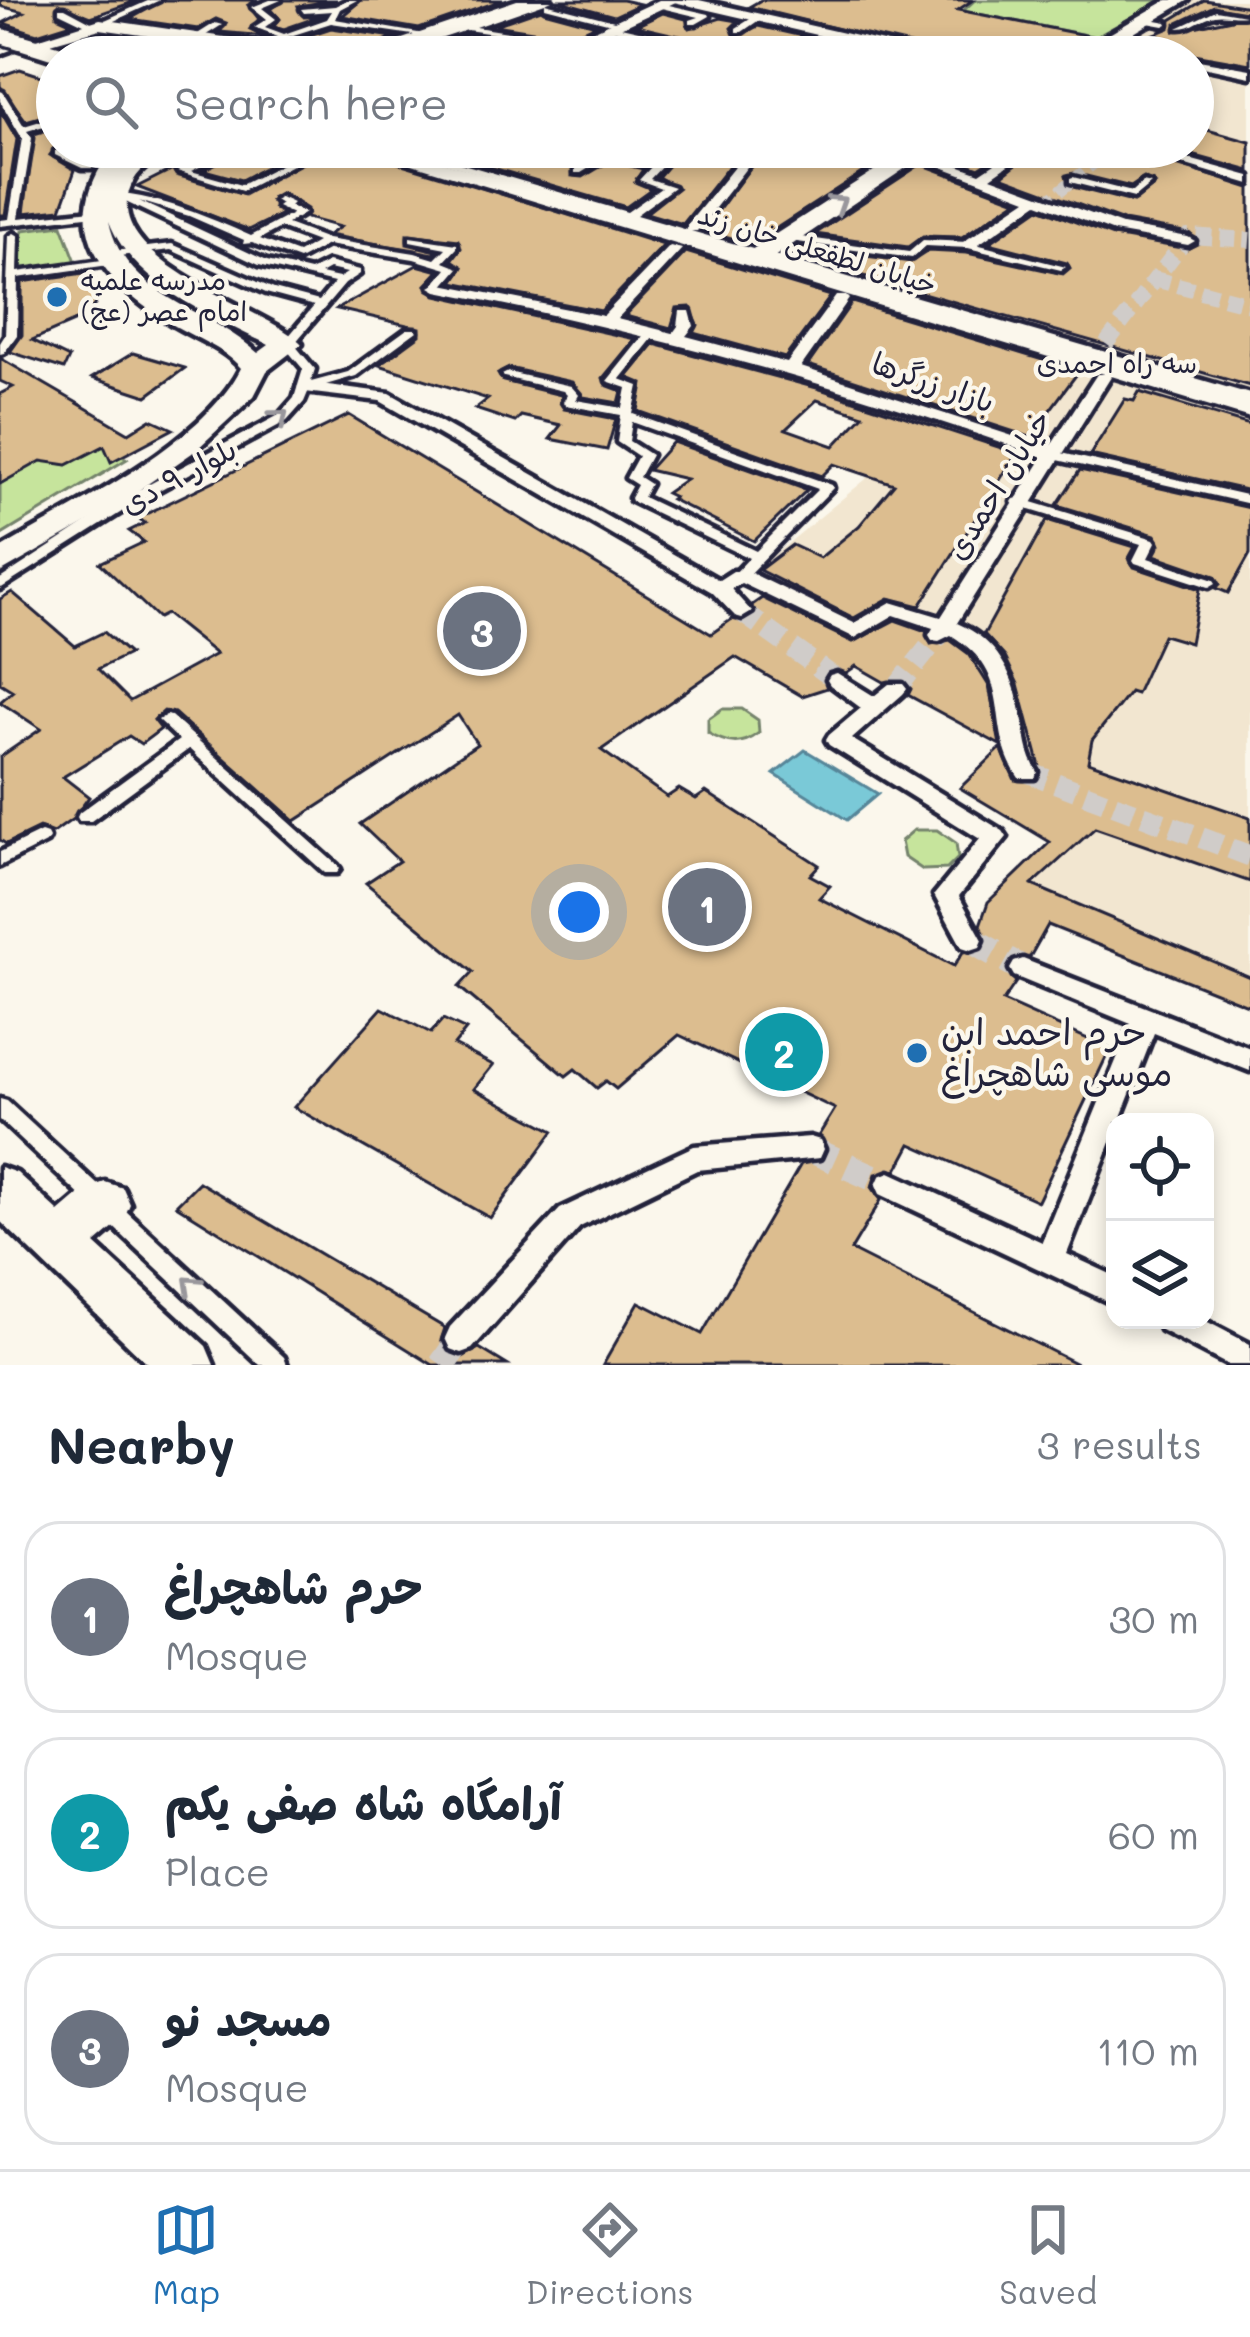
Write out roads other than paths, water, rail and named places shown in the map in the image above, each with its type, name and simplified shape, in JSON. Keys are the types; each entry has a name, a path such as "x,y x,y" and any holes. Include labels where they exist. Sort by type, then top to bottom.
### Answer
{"street":[{"path":"1121,36 1155,22 1180,0"},
{"path":"423,36 544,2"},
{"path":"591,36 669,2 816,36"},
{"path":"43,36 95,24 206,36"},
{"path":"1214,67 1250,73"},
{"path":"111,168 94,193 92,217 119,255 151,298 243,352 255,367"},
{"path":"119,255 134,168"},
{"name":"خیابان لطفعلی خان زند","path":"441,168 1250,409"},
{"path":"692,228 740,168"},
{"path":"755,258 894,168"},
{"path":"964,168 1119,229 1188,241"},
{"path":"985,174 995,168"},
{"path":"1207,168 1250,180"},
{"path":"968,245 1042,200"},
{"path":"605,322 675,249"},
{"path":"119,255 288,344"},
{"name":"بازار زرگرها","path":"436,287 793,366 1053,455"},
{"path":"793,366 843,290"},
{"path":"676,338 686,326 685,314"},
{"name":"بلوار ۹ دی","path":"0,563 204,432 248,387 255,367 288,344"},
{"name":"خیابان احمدی","path":"943,630 1019,502 1103,377"},
{"path":"305,387 384,397 719,588 742,613"},
{"path":"719,588 740,575 855,632 891,608 993,654 1009,697 1018,763 1027,772"},
{"path":"837,680 875,706"},
{"path":"896,688 836,740 995,837 946,895 971,940"},
{"path":"1023,969 1250,1060"},
{"path":"1050,1258 1147,1017"},
{"path":"461,1338 570,1218 694,1158 810,1149"},
{"path":"890,1185 1106,1287"},
{"path":"0,1190 187,1365"},
{"path":"59,1244 105,1204"},
{"path":"1190,1329 1250,1360"}],"lane":[{"path":"62,10 95,24 157,0"},
{"path":"261,36 258,27 272,19 255,8 258,2 277,0"},
{"path":"304,11 337,8 353,0"},
{"path":"544,2 655,36"},
{"path":"669,2 706,16 693,22"},
{"path":"330,21 337,8"},
{"path":"1182,28 1216,12 1241,15"},
{"path":"739,30 758,19"},
{"path":"290,36 330,21 426,35"},
{"path":"200,35 218,25"},
{"path":"434,36 463,25 527,36"},
{"path":"0,94 27,138 14,221"},
{"path":"23,129 36,125"},
{"path":"189,168 182,171 242,188 281,168"},
{"path":"466,168 755,258"},
{"path":"578,171 583,168"},
{"path":"628,216 669,187 644,180 655,168"},
{"path":"1073,180 1134,195 1146,184"},
{"path":"0,193 20,190"},
{"path":"247,242 300,213 282,207 288,203 280,200"},
{"path":"0,223 92,217 126,205 164,202 247,242 299,257 325,242"},
{"path":"126,205 224,248 311,275 328,265 356,272 341,282 288,344 309,369 305,387 352,374 411,331"},
{"path":"280,225 325,242 454,268 436,287"},
{"path":"0,351 11,335 14,236"},
{"path":"788,238 912,255 923,243 968,245 1061,266"},
{"path":"414,239 453,246 436,264"},
{"path":"13,276 172,247 270,291 321,304"},
{"path":"862,250 843,290 1250,398"},
{"path":"651,333 613,381 633,386 623,442 645,455 632,478 644,484 636,497 758,557"},
{"path":"508,375 567,388 573,395 568,402 627,414 826,488 740,575"},
{"name":"بلوار ۹ دی","path":"0,585 134,498 283,418 305,387"},
{"path":"1053,455 1243,499"},
{"path":"1019,502 1149,542 1140,560 1209,583"},
{"path":"166,720 331,868"},
{"path":"85,817 189,741"},
{"path":"0,860 41,838"},
{"path":"0,1107 275,1365"}],"water":[{"path":"805,750 878,794 847,820 774,774"}],"tunnel":[{"path":"1046,202 1088,168"},
{"path":"1155,279 1188,236 1250,240"},
{"path":"1106,344 1155,279"},
{"path":"1155,279 1250,304"},
{"path":"742,612 837,680"},
{"path":"896,689 939,635"},
{"path":"1027,772 1250,856"},
{"path":"971,940 1023,969"},
{"path":"810,1149 890,1185"},
{"path":"442,1365 461,1338"}],"place":[{"name":"مدرسه علمیه امام عصر (عج)","path":"57,297"},
{"name":"مسجد نو","path":"482,631"},
{"name":"حرم شاهچراغ","path":"707,907"},
{"name":"آرامگاه شاه صفی یکم","path":"784,1052"},
{"name":"حرم احمد ابن موسی شاهچراغ","path":"917,1053"}],"district":[{"name":"سه راه احمدی","path":"1117,364"}]}
